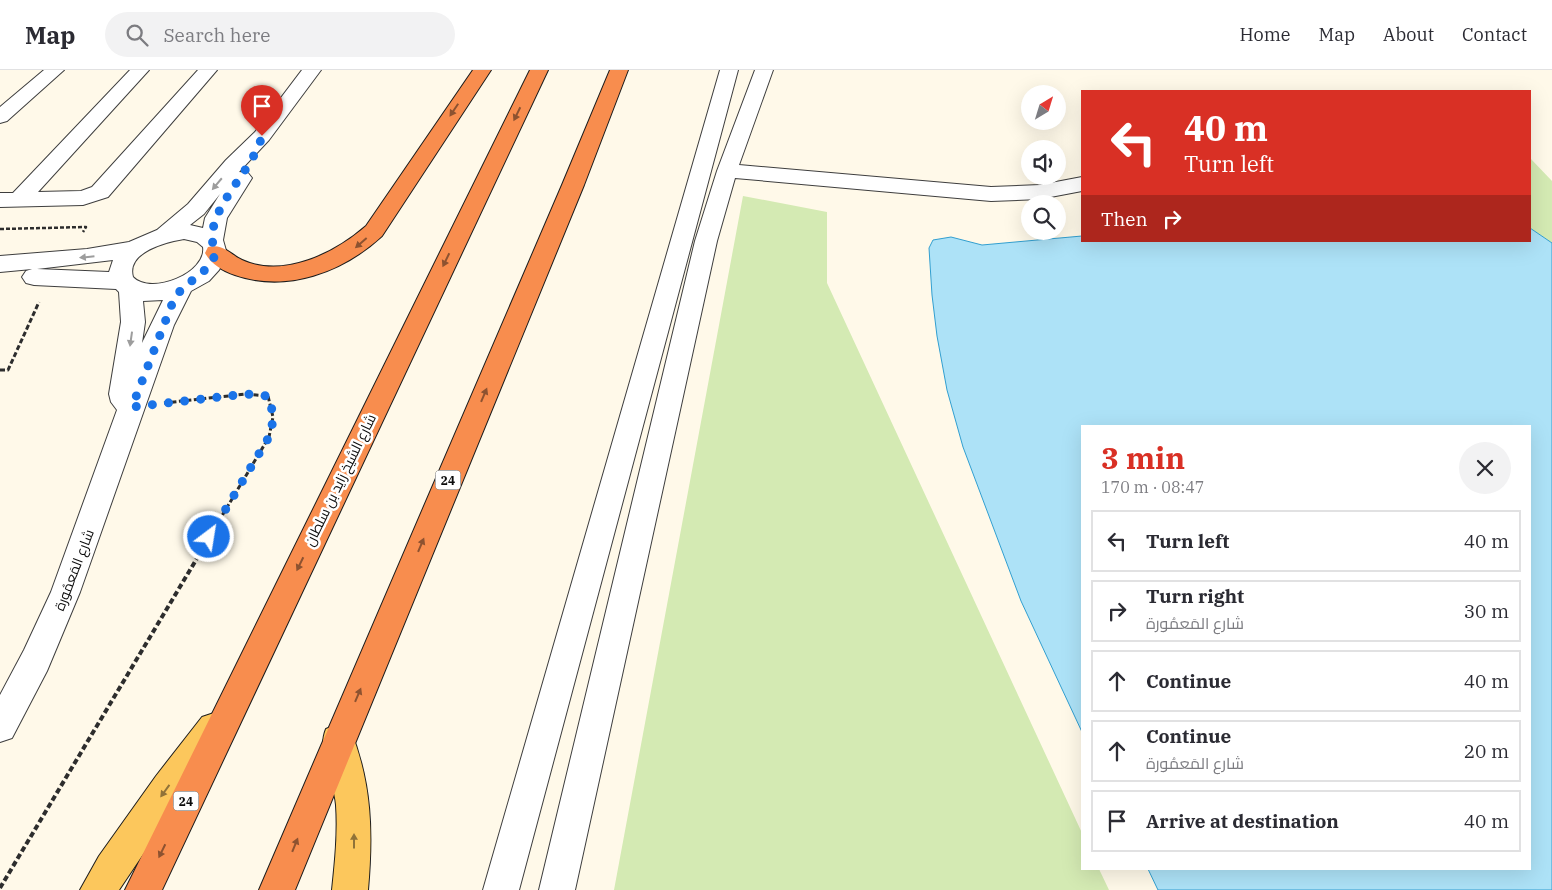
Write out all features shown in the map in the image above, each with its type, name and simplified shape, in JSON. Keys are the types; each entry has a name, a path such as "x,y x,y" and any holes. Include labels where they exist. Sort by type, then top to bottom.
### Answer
{"highway":[{"path":"214,246 224,262 237,269 274,272 325,264 354,250 374,230 482,70"},
{"name":"شارع الشيخ زايد بن سلطان","path":"144,890 539,70"},
{"name":"24","path":"276,890 570,192 619,70"}],"main road":[{"path":"98,890 146,816 181,769 228,713"},
{"path":"338,741 353,803 354,846 350,890"}],"street":[{"path":"0,117 55,70"},
{"path":"10,200 140,70"},
{"path":"10,200 83,198 100,192 208,70"},
{"path":"0,264 87,257 135,249 165,234 196,209 233,165 262,136 312,70"},
{"path":"501,890 729,70"},
{"path":"557,890 706,241 726,171 764,70"},
{"path":"0,94 23,98"},
{"path":"0,275 126,286 146,294 164,293 182,287 199,278 211,265 216,218 256,155 262,136"},
{"path":"726,171 982,194 1040,192 1081,184"},
{"path":"165,234 184,231 200,233 214,246"},
{"path":"132,407 123,402 122,394 133,322 126,286 120,271 125,260 135,249"},
{"name":"شارع المَعمُورة","path":"0,726 37,658 60,610 78,565 132,407 164,323 182,287"}],"path":[{"path":"0,229 86,227 82,234"},
{"path":"0,370 8,370 42,296"},
{"path":"0,888 269,437 274,417 268,396 246,394 132,407"}],"green space":[{"path":"1531,159 1552,181 1552,243 1531,229"},
{"path":"743,196 827,212 827,283 1081,831 1081,870 1099,870 1109,890 614,890"}],"water":[{"path":"1531,229 1552,243 1552,890 1158,890 1148,870 1531,870 1531,425 1081,425 1081,730 1021,601 963,447 947,390 937,336 929,248 933,240 951,237 982,245 1038,240 1066,240 1066,237 1081,236 1081,242 1531,242"}],"route":[{"path":"209,537 269,437 274,417 268,396 246,394 132,407 174,299 182,287 199,278 211,265 216,253 212,240 216,218 256,155 262,136"}]}
